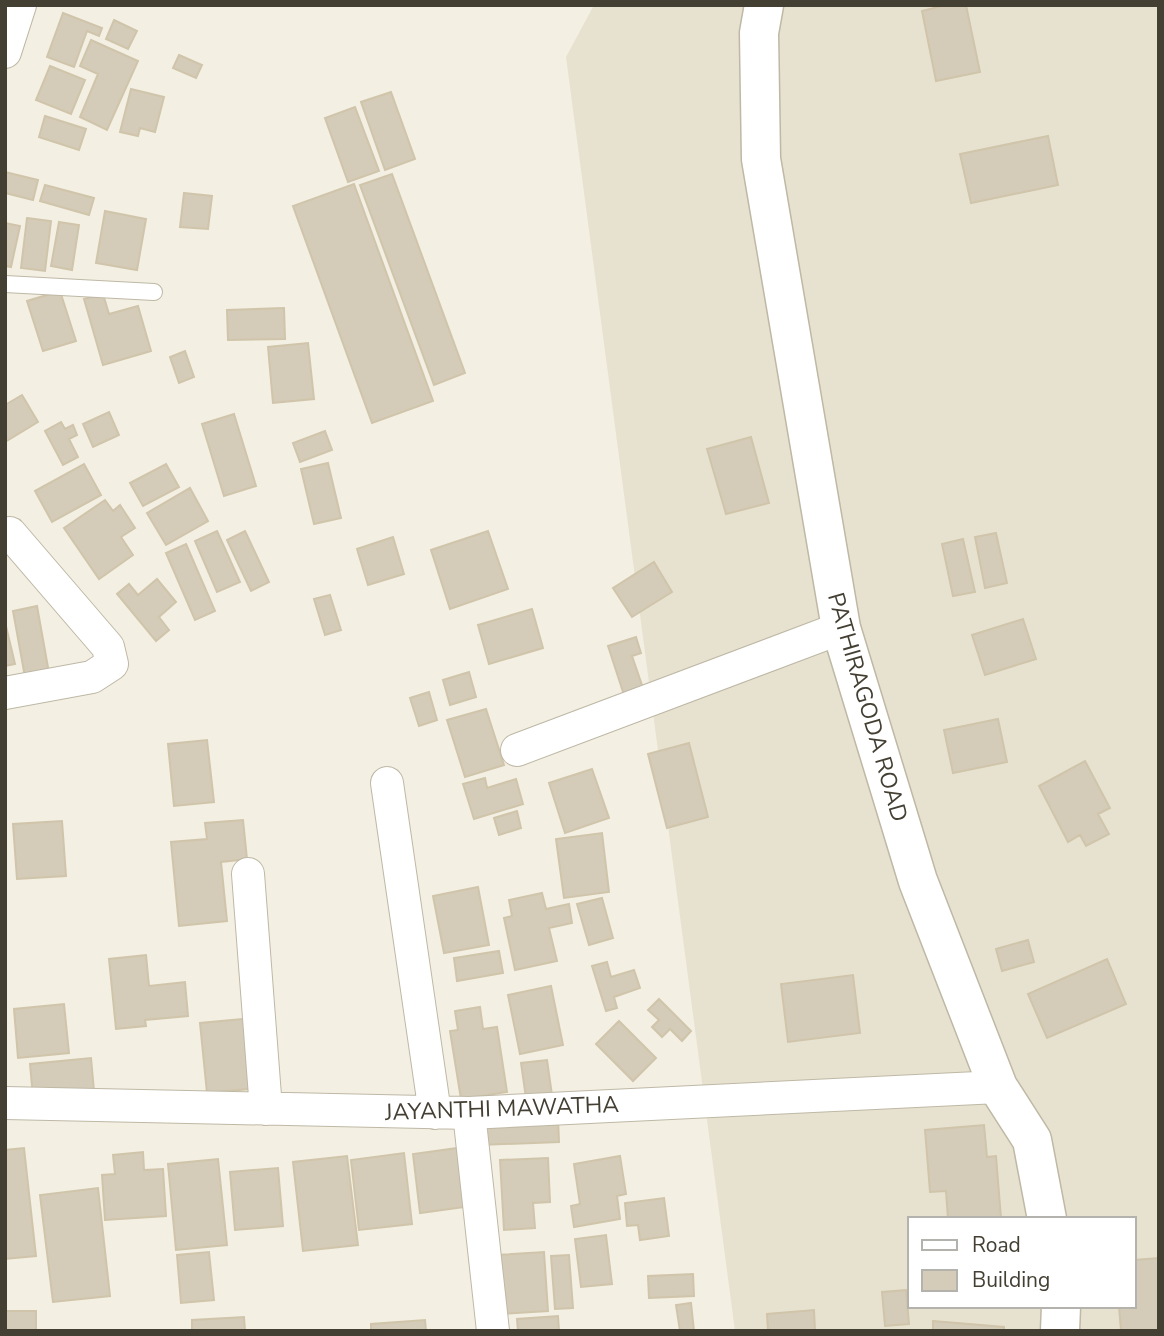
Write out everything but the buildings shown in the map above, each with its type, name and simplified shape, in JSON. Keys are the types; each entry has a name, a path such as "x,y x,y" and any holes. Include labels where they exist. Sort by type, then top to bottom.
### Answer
{"street":[{"path":"5,52 20,5"},
{"name":"PATHIRAGODA ROAD","path":"764,5 759,33 761,159 841,628 918,881 998,1087 1032,1140 1047,1217"},
{"path":"5,693 92,677 112,664 108,647 7,532"},
{"path":"517,750 841,628"},
{"path":"387,783 435,1113"},
{"path":"248,874 266,1109"},
{"name":"JAYANTHI MAWATHA","path":"5,1103 469,1113 998,1087"},
{"path":"469,1113 493,1331"},
{"path":"1060,1308 1060,1331"}],"lane":[{"path":"5,284 154,292"}],"shaded area":[{"path":"594,5 1159,5 1159,1331 735,1331 566,57"}]}
